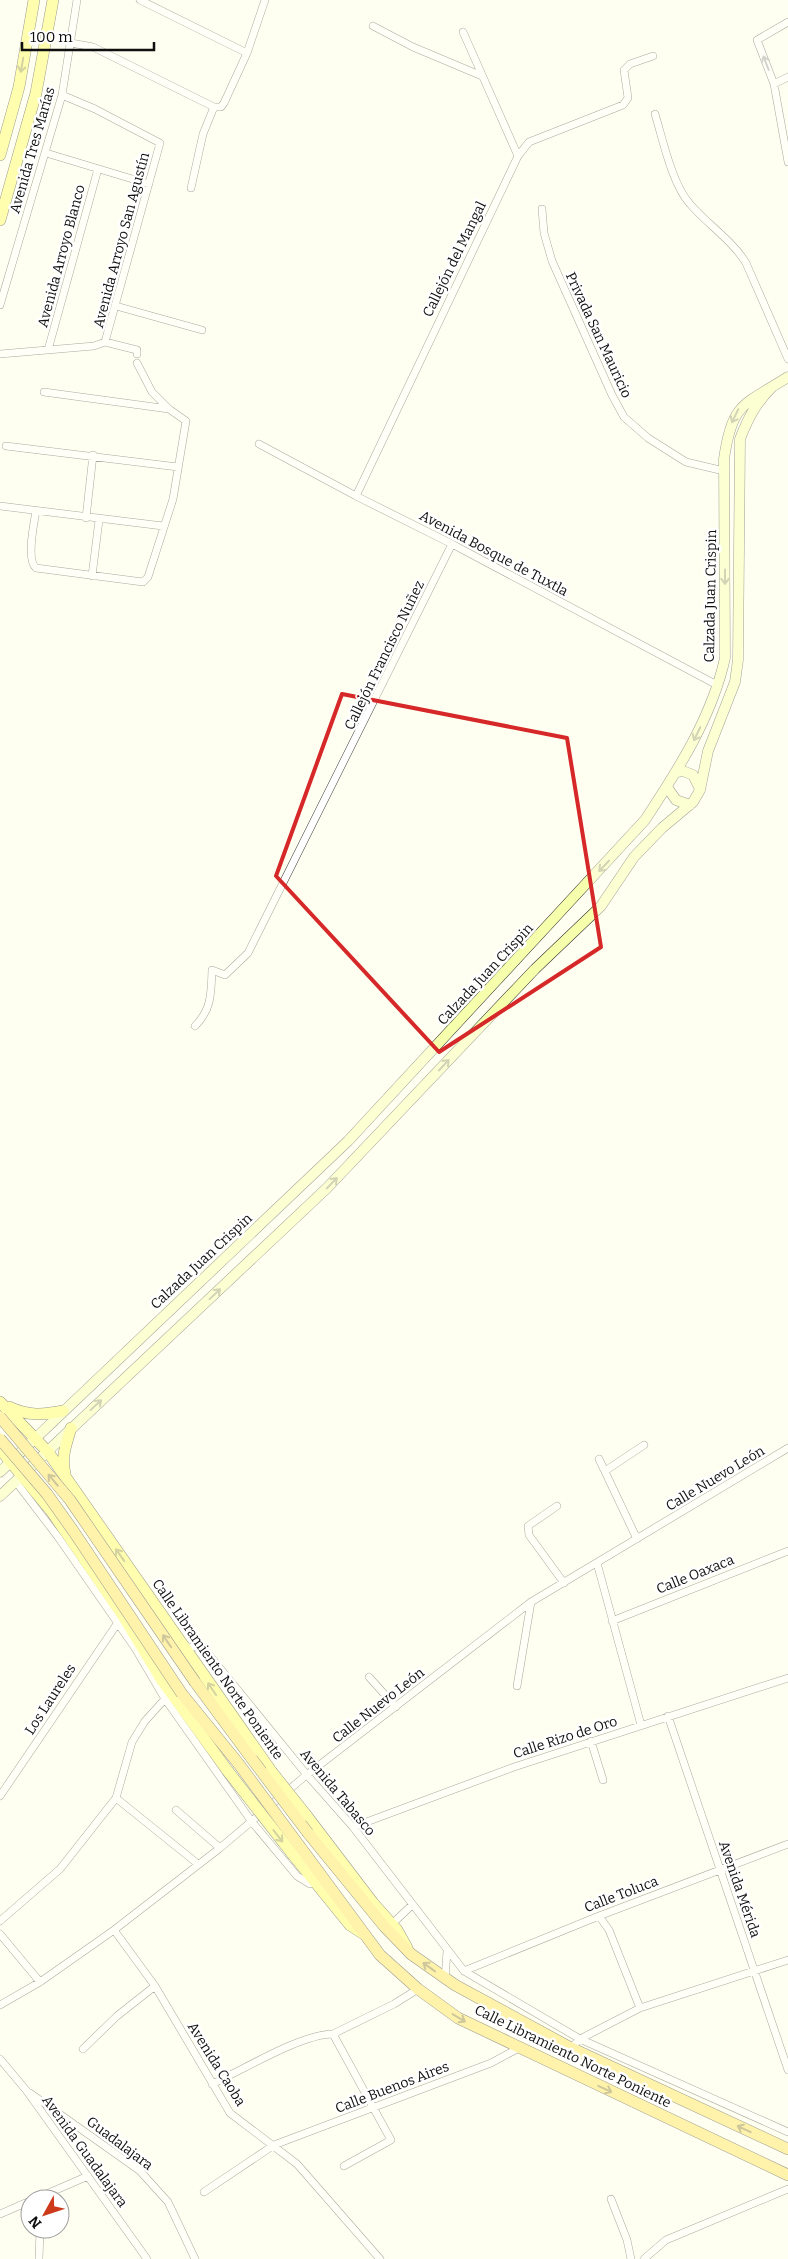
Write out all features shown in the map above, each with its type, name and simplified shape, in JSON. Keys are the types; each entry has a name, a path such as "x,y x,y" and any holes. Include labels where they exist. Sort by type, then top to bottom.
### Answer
{"highway":[{"name":"Calle Libramiento Norte Poniente","path":"0,1417 70,1500 195,1682 308,1833 384,1926 410,1954 445,1979 571,2048 788,2149"},
{"name":"Calle Libramiento Norte Poniente","path":"0,1439 47,1494 182,1694 238,1763 298,1852 392,1966 418,1989 458,2018 788,2175"}],"main road":[{"path":"0,154 18,87 34,0"},
{"path":"0,220 36,93 52,0"},
{"name":"Calzada Juan Crispin","path":"0,1472 348,1141 623,846 645,820 677,772 698,731 717,685 725,658 724,471 728,432 739,408 788,377"},
{"name":"Calzada Juan Crispin","path":"0,1496 328,1188 534,969 601,906 634,857 662,828 690,805 700,790 708,751 735,682 738,660 740,439 756,403 772,387"},
{"path":"677,772 683,771 694,775 700,790"},
{"path":"667,788 676,800 690,805"},
{"path":"1,1403 21,1413 42,1416 63,1411"},
{"name":"Calle Libramiento Norte Poniente","path":"1,1403 48,1452 271,1771 373,1903 392,1924 410,1954"},
{"path":"65,1476 62,1461 64,1446 71,1428"},
{"name":"Calle Libramiento Norte Poniente","path":"0,1450 11,1461 19,1479 52,1512 120,1620 227,1770 298,1852 316,1882 350,1925 365,1935"}],"street":[{"name":"Avenida Tres Marías","path":"0,304 62,95 77,0"},
{"path":"140,0 247,53"},
{"path":"71,43 93,47 214,107 221,107 247,53 265,0"},
{"path":"788,22 756,40 774,84 788,162"},
{"path":"373,26 412,47 482,76"},
{"path":"463,32 518,156 529,142 622,106 628,98 624,70 630,64 653,56"},
{"path":"774,84 788,76"},
{"name":"Avenida Arroyo San Agustín","path":"62,95 160,143 105,342"},
{"path":"191,188 203,134 214,107"},
{"path":"655,114 676,177 689,202 738,250 788,359"},
{"path":"46,152 149,184"},
{"name":"Callejón del Mangal","path":"356,496 518,156"},
{"name":"Avenida Arroyo Blanco","path":"48,350 98,169"},
{"name":"Privada San Mauricio","path":"542,209 544,233 552,261 624,417 648,438 686,462 724,471"},
{"path":"116,306 202,330"},
{"path":"0,354 94,346 105,342 137,352"},
{"path":"36,511 30,557 32,566 143,582 148,576 173,498 186,421 169,409 152,392 137,363"},
{"path":"44,392 169,409"},
{"name":"Avenida Bosque de Tuxtla","path":"259,444 717,685"},
{"path":"6,446 93,455 178,467"},
{"path":"86,518 93,455"},
{"path":"0,506 99,520 163,526"},
{"path":"92,576 99,520"},
{"name":"Callejón Francisco Nuñez","path":"195,1026 205,1016 211,1004 212,970 225,975 248,953 338,777 452,544"},
{"path":"605,1471 644,1446"},
{"name":"Calle Nuevo León","path":"0,2005 40,1982 114,1930 220,1848 307,1775 531,1602 788,1449"},
{"path":"599,1459 637,1539"},
{"path":"557,1506 528,1526 529,1535 564,1583"},
{"name":"Calle Oaxaca","path":"612,1621 788,1551"},
{"path":"597,1563 641,1725"},
{"path":"517,1686 531,1602"},
{"path":"120,1620 165,1700 252,1822 297,1876 310,1884 316,1882"},
{"name":"Los Laureles","path":"0,1796 120,1620"},
{"name":"Avenida Tabasco","path":"183,1647 196,1647 206,1651 307,1775 353,1827 464,1971 580,2039 788,2132"},
{"path":"369,1677 396,1707"},
{"name":"Calle Rizo de Oro","path":"353,1827 514,1767 788,1678"},
{"path":"0,1921 60,1869 116,1798 132,1742 145,1721 165,1700"},
{"name":"Avenida Mérida","path":"668,1716 788,2070"},
{"path":"591,1742 602,1780"},
{"path":"116,1798 198,1864"},
{"path":"176,1810 220,1848"},
{"name":"Calle Toluca","path":"464,1971 599,1916 788,1844"},
{"path":"392,1924 412,1905"},
{"path":"599,1916 609,1930 640,2008"},
{"name":"Avenida Caoba","path":"114,1930 155,1986 230,2113 297,2164 380,2259"},
{"path":"0,1934 40,1982"},
{"path":"445,1979 447,1951"},
{"path":"571,2048 580,2039 640,2008 756,1972 788,1960"},
{"path":"83,2049 117,2016 155,1986"},
{"path":"212,2084 296,2043 323,2034 333,2034 394,2004 418,1989"},
{"path":"333,2034 392,2140 344,2166"},
{"name":"Calle Buenos Aires","path":"204,2192 274,2145 491,2063 519,2048"},
{"name":"Avenida Guadalajara","path":"0,2059 26,2090 148,2259"},
{"name":"Guadalajara","path":"26,2090 140,2172 168,2202 195,2259"},
{"path":"59,2189 88,2176"},
{"path":"644,2259 666,2240 788,2190"},
{"path":"611,2199 627,2240 631,2259"},
{"path":"0,2214 20,2205"},
{"path":"39,2259 40,2239"}],"highlighted area":[{"path":"342,694 567,738 601,947 439,1052 276,876"}]}
